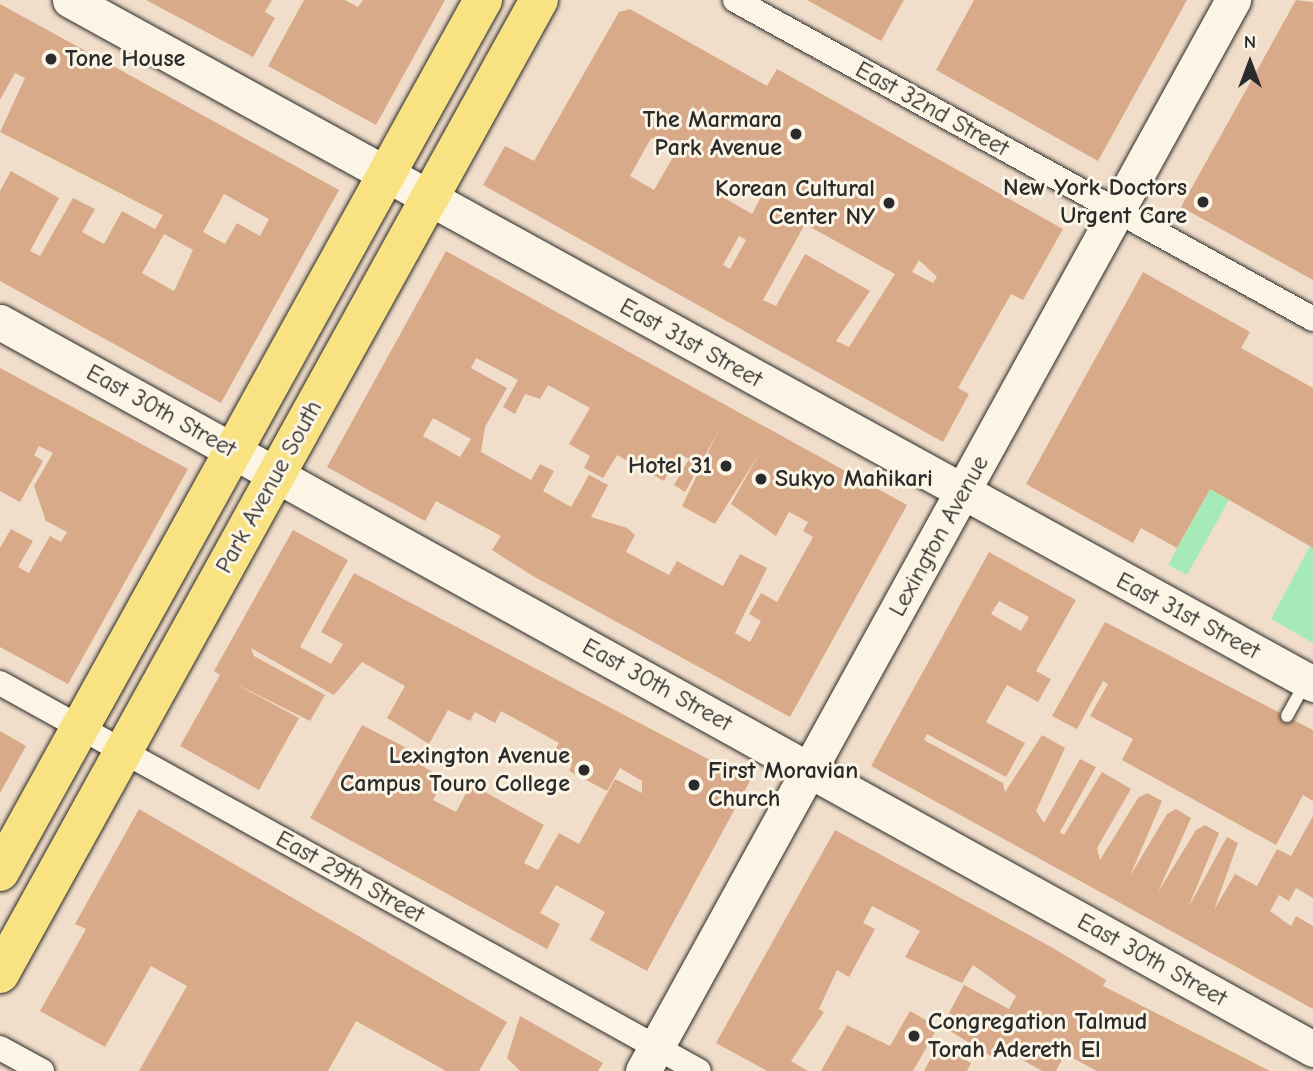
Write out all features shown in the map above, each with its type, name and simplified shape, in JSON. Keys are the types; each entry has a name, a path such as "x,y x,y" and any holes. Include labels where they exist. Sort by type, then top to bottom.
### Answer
{"main road":[{"name":"Park Avenue South","path":"0,872 483,0"},
{"name":"Park Avenue South","path":"0,974 539,0"}],"street":[{"name":"East 31st Street","path":"70,0 962,493 1310,682"},
{"name":"East 32nd Street","path":"735,0 1313,319"},
{"name":"Lexington Avenue","path":"649,1059 1233,0"},
{"name":"East 30th Street","path":"0,322 1313,1049"},
{"name":"East 29th Street","path":"0,683 649,1059 699,1071"},
{"path":"0,1048 42,1071"}],"lane":[{"path":"1287,716 1310,682"}],"green space":[{"path":"1210,489 1229,500 1187,575 1168,565"},
{"path":"1310,546 1313,548 1313,643 1271,619"}],"building":[{"path":"146,0 272,0 265,12 275,18 253,57"},
{"path":"304,0 345,0 358,7 363,0 445,0 376,125 268,66"},
{"path":"807,0 904,0 881,41"},
{"path":"974,0 1187,0 1098,161 936,70"},
{"path":"1296,0 1313,2 1313,280 1181,207"},
{"path":"0,4 339,190 221,403 0,281 0,191 11,171 59,198 30,251 40,256 73,198 95,209 82,232 104,244 122,211 155,229 163,215 0,132 25,78 15,73 0,100","holes":["224,194 269,219 260,236 237,223 225,244 203,232","164,234 193,250 174,291 142,273"]},
{"path":"630,9 767,86 777,69 1063,229 1023,300 1011,294 958,388 969,394 943,442 483,185 505,146 534,161 619,12","holes":["651,138 676,152 654,190 630,176","724,179 760,199 752,214 716,193","805,224 895,274 849,347 836,341 870,291 805,254 776,306 763,300","739,236 746,240 730,269 723,265","919,260 937,277 933,283 912,272"]},
{"path":"446,251 907,505 790,717 533,576 492,550 501,536 436,501 425,521 327,467","holes":["476,358 518,380 503,407 515,414 525,394 540,399 548,385 590,408 569,444 590,456 584,468 603,478 617,455 664,481 679,454 689,459 674,485 685,492 718,432 682,506 715,524 759,454 731,504 776,536 789,512 808,522 803,531 813,537 777,602 761,593 749,614 761,621 750,642 735,633 767,568 740,554 723,586 677,561 669,575 626,552 635,535 627,528 591,517 608,485 589,475 571,507 543,491 554,471 540,464 531,480 481,452 485,427 507,388 471,368","433,418 471,439 460,457 423,436"]},
{"path":"1143,272 1250,332 1241,348 1313,388 1313,548 1210,489 1177,548 1141,528 1133,543 1026,484"},
{"path":"0,368 188,469 68,684 0,647 0,548 11,529 33,541 18,567 29,573 50,536 61,542 67,532 46,521 34,486 53,453 39,446 34,455 43,461 20,502 0,491"},
{"path":"293,530 348,560 300,647 331,664 343,644 321,632 354,573 750,781 647,971 590,940 605,912 556,885 540,913 560,924 547,949 310,818 362,725 428,759 424,767 445,779 433,800 456,812 471,784 544,825 524,863 538,870 559,833 579,844 615,779 642,793 642,781 620,768 607,791 569,771 572,765 552,754 559,743 501,711 495,723 475,712 470,721 448,710 429,744 387,718 405,686 362,662 334,695 251,648 254,656 325,695 310,721 232,682 299,718 259,790 180,746 220,675 214,671"},
{"path":"989,552 1076,600 1036,671 1051,679 1038,702 1007,685 986,722 1025,743 1006,777 927,734 924,740 1003,783 1005,792 1042,735 1065,748 1036,811 1044,823 1080,759 1096,767 1060,832 1064,835 1102,772 1131,789 1097,848 1100,860 1138,798 1147,793 1162,801 1130,876 1167,814 1176,809 1191,818 1158,892 1196,830 1205,825 1219,833 1188,908 1227,837 1238,843 1214,910 1235,874 1257,886 1277,849 1291,856 1313,816 1313,898 1296,888 1289,901 1279,895 1270,911 1291,926 1296,916 1313,926 1313,1009 871,766","holes":["999,601 1029,617 1021,631 991,614"]},
{"path":"1105,622 1313,730 1313,801 1303,795 1276,845 1122,760 1133,739 1090,716 1108,684 1103,681 1077,729 1052,716"},
{"path":"0,731 26,746 0,793"},
{"path":"139,809 507,1022 479,1071 446,1071 356,1021 328,1071 139,1071 187,986 151,966 105,1047 40,1011 86,929 75,924"},
{"path":"835,830 1053,948 1106,980 1103,986 1270,1071 1097,1071 1065,1054 1056,1071 1042,1071 998,1046 992,1057 942,1026 964,985 1009,1009 1016,996 973,965 962,983 905,957 920,931 872,906 863,923 875,929 849,977 837,970 819,1009 824,1012 791,1061 808,1071 767,1071 716,1043"},
{"path":"910,1011 938,1027 913,1071 821,1071 847,1025 890,1046"},
{"path":"520,1016 603,1063 598,1071 520,1071 507,1058"},
{"path":"938,1045 971,1063 967,1071 924,1071"}],"place":[{"name":"Tone House","path":"51,59"},
{"name":"The Marmara Park Avenue","path":"796,134"},
{"name":"New York Doctors Urgent Care","path":"1203,202"},
{"name":"Korean Cultural Center NY","path":"889,203"},
{"name":"Hotel 31","path":"726,466"},
{"name":"Sukyo Mahikari","path":"761,479"},
{"name":"Lexington Avenue Campus Touro College","path":"584,770"},
{"name":"First Moravian Church","path":"694,785"},
{"name":"Congregation Talmud Torah Adereth El","path":"914,1036"}]}
